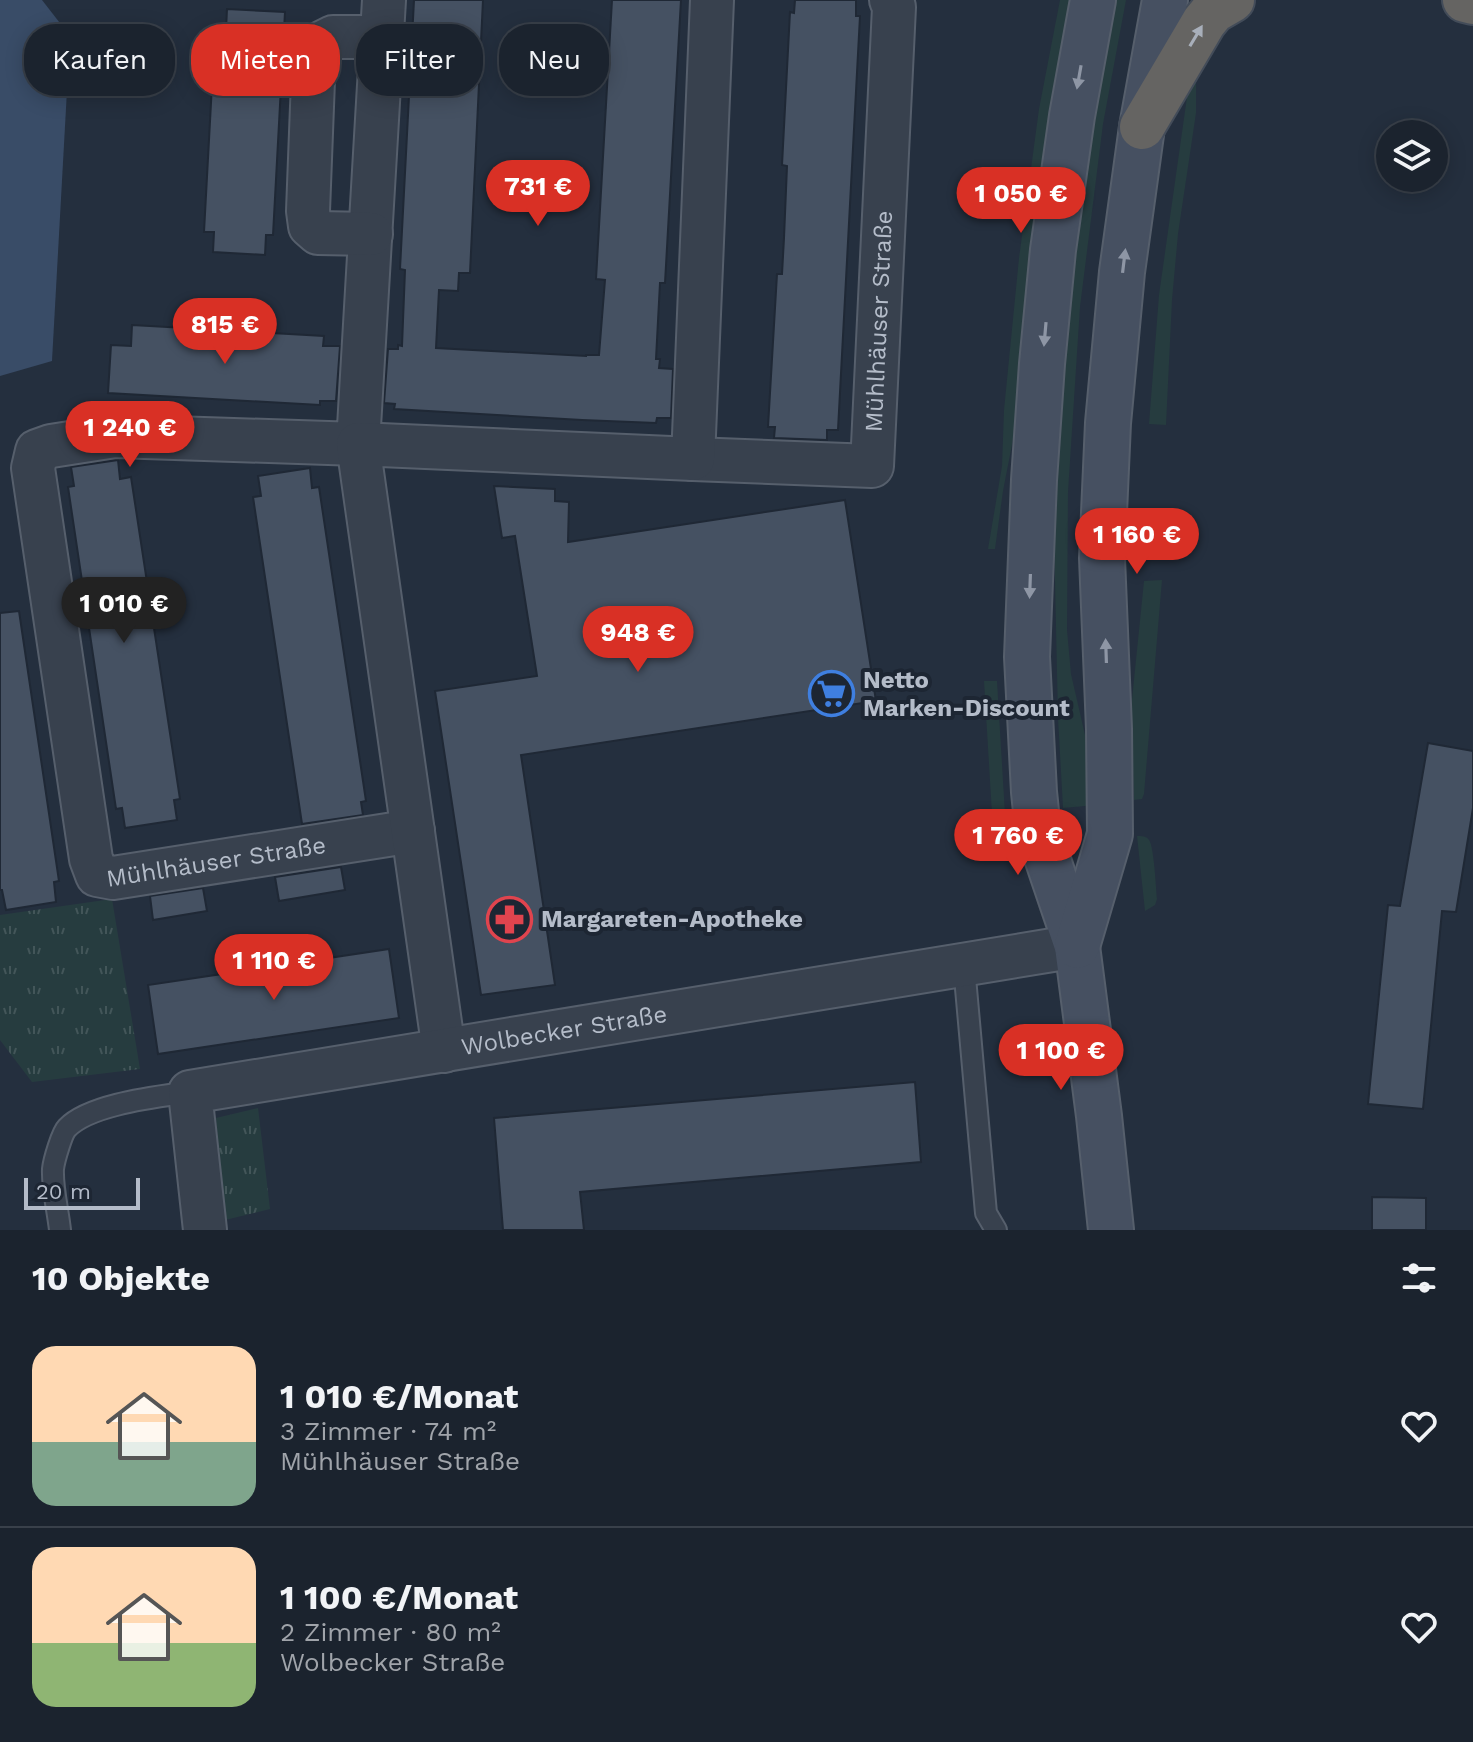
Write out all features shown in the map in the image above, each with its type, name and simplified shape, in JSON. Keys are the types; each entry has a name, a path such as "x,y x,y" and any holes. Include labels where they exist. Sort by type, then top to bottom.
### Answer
{"highway":[{"path":"1142,127 1204,22 1213,11 1232,0"},
{"path":"1465,0 1473,2"}],"main road":[{"path":"1093,0 1072,116 1053,250 1034,480 1027,657 1038,831 1077,946 1111,1230"},
{"path":"1077,946 1110,834 1103,543 1108,423 1122,272 1142,127 1165,0"}],"street":[{"path":"693,459 712,0"},
{"name":"Mühlhäuser Straße","path":"413,831 113,878 97,875 91,859 33,468 37,451 115,436 872,466 894,7 891,0"},
{"path":"371,234 318,233 310,226 314,54 321,43 383,19 371,234 358,444 444,1051"},
{"name":"Wolbecker Straße","path":"190,1092 1077,946"},
{"path":"190,1092 205,1230"}],"lane":[{"path":"964,966 986,1213 996,1230"},
{"path":"60,1230 53,1167 64,1130 82,1117 109,1108 190,1092"}],"green space":[{"path":"1060,0 1070,0 1071,6 1016,424 995,549 988,549 1002,466 1004,410 1019,258 1039,109"},
{"path":"1114,0 1126,0 1103,124 1080,307 1068,492 1067,630 1071,674 1088,748 1096,805 1063,808 1054,535 1058,418 1073,247 1090,120"},
{"path":"1196,70 1196,113 1178,234 1172,300 1166,425 1149,424 1159,295 1187,97"},
{"path":"1162,580 1144,794 1142,799 1134,800 1131,709 1144,581"},
{"path":"984,681 997,681 1005,814 992,814"},
{"path":"1137,836 1149,840 1154,868 1157,899 1155,905 1145,911"},
{"path":"112,899 140,1069 32,1082 0,1040 0,915"},
{"path":"258,1108 270,1209 225,1220 216,1118"}],"water":[{"path":"0,0 42,0 61,24 24,24 24,96 67,96 52,361 0,376"}],"building":[{"path":"414,0 483,0 482,24 413,24"},
{"path":"612,0 681,0 665,283 660,283 656,359 660,359 659,368 673,369 671,418 657,418 656,423 394,409 395,404 384,403 388,349 402,346 405,270 400,269 409,96 478,96 470,273 459,273 458,291 439,290 436,348 599,355 605,280 596,279 606,96 609,96"},
{"path":"795,0 856,0 856,16 860,16 838,430 827,430 827,440 774,438 775,427 768,427 777,274 782,274 787,166 782,165 790,12 794,13"},
{"path":"227,9 285,12 284,24 226,24"},
{"path":"211,96 280,96 273,235 266,235 265,255 213,252 214,232 204,232"},
{"path":"132,325 324,336 323,346 340,346 336,401 320,401 320,405 108,393 111,345 131,346"},
{"path":"118,460 120,479 131,477 180,799 174,800 177,820 125,828 122,808 116,809 68,487 74,486 71,467"},
{"path":"310,468 312,488 319,487 366,801 361,802 363,815 302,824 253,497 261,496 258,476"},
{"path":"494,486 555,489 555,501 569,502 568,542 845,500 876,701 521,755 555,985 481,995 435,691 537,676 515,536 502,538"},
{"path":"19,611 59,881 54,882 56,902 6,910 0,890 0,613"},
{"path":"1428,743 1473,751 1473,808 1456,912 1442,911 1423,1109 1368,1104 1388,905 1400,906"},
{"path":"341,867 345,890 279,901 275,877"},
{"path":"203,888 207,911 153,920 150,896"},
{"path":"389,949 399,1018 158,1054 148,985"},
{"path":"915,1082 921,1162 580,1192 584,1230 503,1230 494,1118"},
{"path":"1372,1197 1426,1198 1426,1230 1372,1230"}],"place":[{"name":"Netto Marken-Discount","path":"832,694"},
{"name":"Margareten-Apotheke","path":"510,919"}]}
